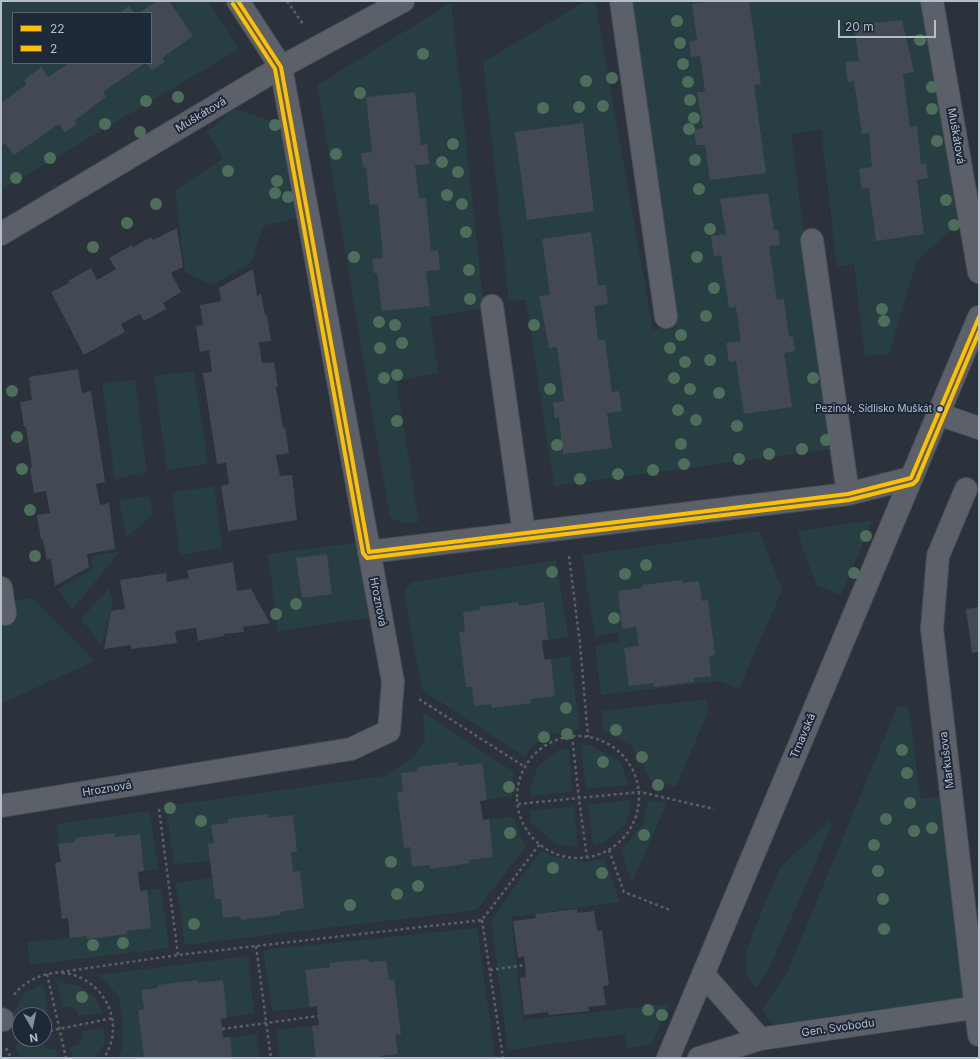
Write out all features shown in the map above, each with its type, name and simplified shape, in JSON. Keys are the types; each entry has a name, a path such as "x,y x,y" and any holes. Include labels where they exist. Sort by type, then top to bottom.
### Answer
{"street":[{"path":"238,1 281,67"},
{"name":"Muškátová","path":"1,234 281,67 403,1"},
{"path":"621,1 666,317"},
{"name":"Muškátová","path":"932,1 979,272"},
{"name":"Hroznová","path":"1,806 351,749 389,731 393,682 368,552 281,67"},
{"path":"812,240 848,494"},
{"path":"492,306 524,533"},
{"name":"Trnavská","path":"668,1058 979,317"},
{"path":"938,414 979,428"},
{"path":"368,552 848,494 911,478"},
{"name":"Markušova","path":"966,489 938,556 932,629 977,1007 979,1035"},
{"path":"1,588 5,614"},
{"path":"703,974 760,1040"},
{"name":"Gen. Svobodu","path":"699,1058 760,1040 977,1007"}],"path":[{"path":"287,1 304,26"},
{"path":"565,528 580,644 588,737"},
{"path":"393,682 525,767"},
{"path":"572,736 586,858"},
{"path":"572,736 588,737 608,743 624,756 635,772 640,792 638,810 633,825 623,839 609,850 586,858 570,857 554,853 540,844 529,833 521,819 518,804 518,785 525,767 537,752 553,741 572,736"},
{"path":"155,781 178,955"},
{"path":"518,804 640,792 714,809"},
{"path":"47,974 178,955 482,920 540,844"},
{"path":"609,850 624,892 670,910"},
{"path":"482,920 503,1058"},
{"path":"256,946 270,1058"},
{"path":"490,970 525,965"},
{"path":"47,974 65,973 82,978 96,988 107,1002 113,1018 113,1035 109,1051 104,1058"},
{"path":"47,974 66,1058"},
{"path":"222,1029 318,1016"},
{"path":"52,1030 113,1018"}],"green space":[{"path":"1,1 208,1 239,49 1,190"},
{"path":"586,1 595,1 653,330 676,325 627,1 925,1 965,219 917,260 889,354 865,356 854,264 837,267 821,129 791,134 831,449 554,486 526,300 509,301 483,62"},
{"path":"451,3 484,308 430,317 438,373 396,381 419,522 402,523 390,517 317,85"},
{"path":"234,109 282,124 298,218 263,226 251,263 212,285 185,273 175,190 223,159 207,132"},
{"path":"194,371 208,464 167,470 154,376"},
{"path":"135,379 147,472 115,479 102,384"},
{"path":"214,486 222,548 180,555 172,492"},
{"path":"149,496 153,514 126,538 119,500"},
{"path":"873,520 841,595 816,585 797,531"},
{"path":"759,531 782,590 739,689 719,681 601,695 595,646 619,642 618,632 595,636 582,555"},
{"path":"361,542 374,617 278,631 268,554"},
{"path":"120,551 72,610 58,589 92,569 91,556"},
{"path":"556,560 568,637 542,641 545,660 570,656 580,729 550,734 531,747 525,757 422,690 404,593 412,582"},
{"path":"109,588 113,602 102,645 81,619"},
{"path":"33,598 94,661 1,704 1,602"},
{"path":"707,699 708,712 676,787 651,780 632,746 604,730 602,711"},
{"path":"908,705 921,799 939,797 964,998 775,1027 762,1009 786,975 897,707"},
{"path":"423,712 514,772 512,796 480,801 483,820 513,817 519,834 526,846 477,910 185,945 176,883 212,878 210,861 174,864 166,806 384,776 413,757 425,740"},
{"path":"589,745 620,761 629,785 586,789 581,746"},
{"path":"569,748 572,792 530,796 532,782 538,766 560,749"},
{"path":"631,800 627,823 605,842 593,845 588,805"},
{"path":"648,800 667,803 632,882 621,851 643,824"},
{"path":"574,806 578,847 556,844 532,824 529,811"},
{"path":"150,811 158,869 138,872 140,891 161,889 169,948 30,965 27,942 70,938 57,824"},
{"path":"830,820 832,825 769,969 755,988 748,978 746,964 747,949 780,868"},
{"path":"541,850 554,857 588,862 604,858 620,902 511,917 523,1020 668,1004 652,1045 627,1048 625,1034 508,1050 491,920"},
{"path":"477,928 495,1058 280,1058 276,1030 319,1025 317,1007 272,1011 263,950"},
{"path":"248,956 254,1013 221,1019 224,1038 257,1034 259,1058 117,1058 122,1049 123,1022 119,998 106,981 97,975"},
{"path":"57,981 79,986 95,997 103,1013 79,1016 77,1011 73,1008 62,1007"},
{"path":"43,984 47,1007 17,1007 25,992"},
{"path":"103,1028 105,1043 95,1058 73,1058 70,1047 76,1045 82,1040 82,1031"},
{"path":"16,1047 45,1047 56,1049 58,1058 21,1058"}],"building":[{"path":"157,1 169,1 193,36 162,58 165,62 152,70 148,64 152,64 152,12 140,12"},
{"path":"712,1 749,1 761,84 754,85 766,173 710,180 705,145 696,145 694,130 703,128 697,92 705,92 700,56 691,57 689,42 697,40 692,4"},
{"path":"129,6 133,12 120,12"},
{"path":"902,20 914,72 903,74 910,127 917,126 921,164 926,163 928,178 917,180 924,234 876,241 869,188 862,189 859,169 872,167 869,133 862,134 854,81 848,82 845,62 859,61 854,25"},
{"path":"68,64 144,64 103,92 106,97 75,120 77,124 65,132 59,124 14,155 5,143 1,146 1,103 27,84 24,80 41,67 48,77"},
{"path":"415,92 421,145 427,144 429,164 415,165 419,198 426,198 431,251 438,250 440,270 426,271 430,306 382,311 377,273 374,273 372,259 383,258 378,204 370,205 366,167 363,168 361,153 372,152 366,97"},
{"path":"583,123 594,211 527,220 515,132"},
{"path":"768,193 774,230 778,230 780,245 769,246 777,300 784,299 789,337 793,336 795,351 784,353 792,407 744,414 736,361 729,362 726,343 741,341 736,307 729,308 721,255 714,257 711,236 726,234 720,199"},
{"path":"177,228 183,267 171,273 181,292 163,303 166,309 144,321 140,314 121,324 125,332 84,355 51,292 69,283 68,281 91,268 97,280 116,269 109,258 132,245 133,247 151,237 153,240"},
{"path":"591,232 598,285 606,285 608,304 594,306 598,340 605,340 612,392 619,391 622,411 607,413 612,448 563,454 559,417 555,418 553,403 564,401 557,347 549,348 539,296 550,295 542,239"},
{"path":"253,269 257,296 261,294 265,315 267,315 271,341 259,342 262,363 274,362 278,387 276,387 289,453 276,455 280,476 292,475 297,520 228,531 221,486 229,484 226,463 217,464 203,373 212,372 209,350 200,352 196,326 203,325 200,305 221,301 219,288"},
{"path":"78,369 82,393 91,391 105,482 96,484 100,505 109,503 115,549 87,554 89,567 55,586 51,559 47,560 43,540 41,539 37,515 50,513 46,491 34,493 26,427 24,427 20,402 32,400 29,377"},
{"path":"327,554 332,594 302,598 296,558"},
{"path":"233,562 237,591 251,589 270,623 243,627 244,632 224,634 224,636 198,641 196,628 175,631 177,643 131,649 131,645 104,649 111,611 125,609 120,580 166,573 167,582 189,578 187,570"},
{"path":"682,580 682,583 699,581 702,601 708,600 715,655 709,656 711,676 694,678 694,682 654,687 654,683 629,686 624,648 639,646 636,627 622,629 618,591 642,588 642,585"},
{"path":"519,602 519,606 544,602 548,640 542,640 544,660 551,659 555,696 531,699 531,703 492,708 491,704 474,706 472,687 466,687 459,632 465,631 463,612 480,610 479,607"},
{"path":"979,607 979,652 972,653 966,609"},
{"path":"458,762 458,766 482,763 487,800 480,801 483,820 489,819 493,857 469,860 470,863 430,869 430,865 412,867 410,847 404,848 397,792 403,792 401,773 418,771 417,767"},
{"path":"268,814 268,818 293,815 297,852 291,852 293,872 300,871 304,908 280,912 280,915 241,920 240,916 223,918 221,899 215,899 208,844 214,843 211,825 228,823 228,819"},
{"path":"115,833 115,837 140,834 144,871 138,872 140,891 147,890 151,928 127,931 127,934 87,939 87,936 70,938 68,918 62,919 55,863 61,862 58,844 75,842 75,838"},
{"path":"577,909 577,913 594,911 597,931 602,930 609,985 603,986 606,1005 588,1007 589,1011 549,1015 548,1012 524,1015 520,978 526,977 524,956 518,958 513,921 536,918 535,914"},
{"path":"369,959 369,962 386,961 389,980 394,979 401,1034 395,1035 398,1054 380,1056 381,1058 316,1058 312,1026 319,1025 317,1006 310,1007 305,970 330,967 329,963"},
{"path":"198,980 198,983 223,980 227,1018 221,1018 223,1038 230,1037 232,1058 144,1058 138,1010 144,1009 141,990 158,988 158,985"}],"transit line":[{"name":"22","path":"238,1 281,67 369,552 848,494 911,478 979,317"},
{"name":"2","path":"233,4 275,69 363,553 367,558 849,500 913,484 917,480 979,332"}],"place":[{"name":"Pezinok, Sídlisko Muškát","path":"940,409"}]}
